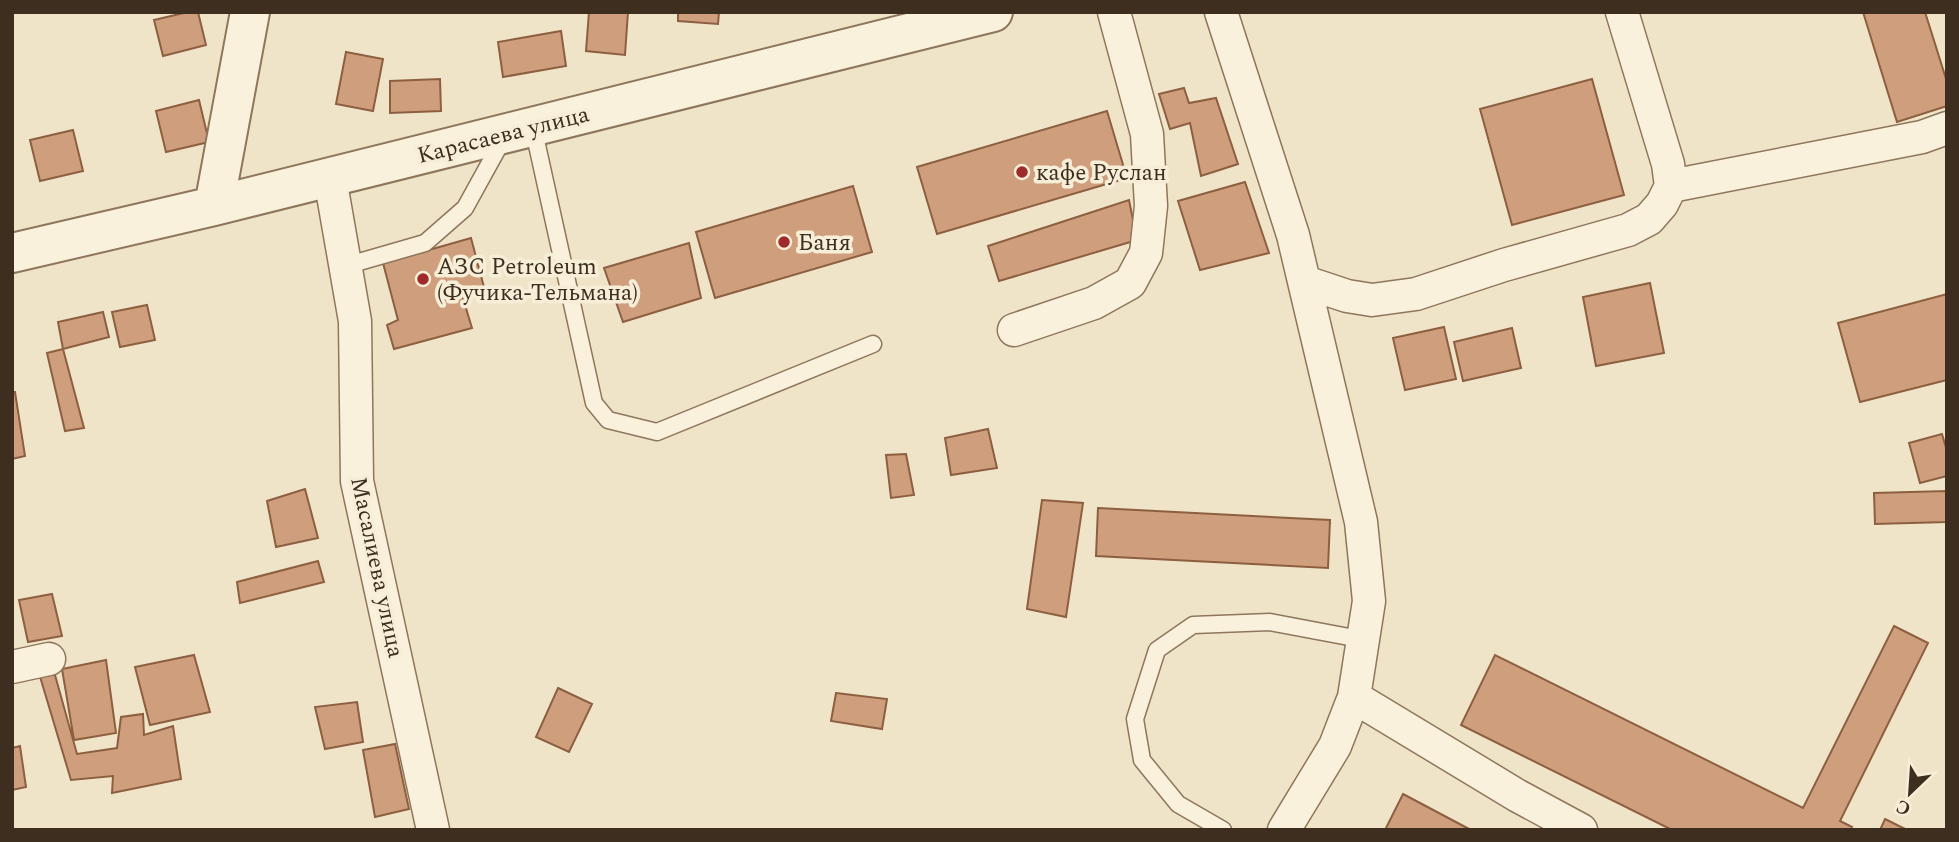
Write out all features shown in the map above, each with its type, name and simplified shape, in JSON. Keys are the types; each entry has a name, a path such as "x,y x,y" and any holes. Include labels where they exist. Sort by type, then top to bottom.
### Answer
{"street":[{"path":"214,206 250,12"},
{"name":"Карасаева улица","path":"12,253 520,130 891,26 993,12"},
{"path":"1014,330 1094,303 1130,283 1146,253 1151,206 1147,134 1114,12"},
{"path":"1221,12 1293,235 1305,282 1361,522 1369,601 1365,640 1354,696 1335,746 1284,830"},
{"path":"1305,282 1347,296 1372,300 1416,293 1628,230 1649,219 1662,204 1671,186 1668,164 1622,12"},
{"path":"1671,186 1922,136 1947,128"},
{"name":"Масалиева улица","path":"330,177 355,321 357,481 433,830"},
{"path":"12,667 49,659"},
{"path":"1354,696 1518,796 1581,830"}],"lane":[{"path":"345,266 425,243 465,208 520,130"},
{"path":"520,130 594,402 608,420 657,432 873,344"},
{"path":"1223,830 1178,804 1142,760 1135,719 1157,650 1193,625 1270,622 1365,640"}],"building":[{"path":"198,12 206,45 163,56 154,20"},
{"path":"589,12 628,12 625,55 586,51"},
{"path":"678,12 719,12 718,24 678,21"},
{"path":"1863,12 1925,12 1947,82 1947,106 1897,122"},
{"path":"561,31 566,66 503,77 498,42"},
{"path":"346,52 383,59 373,111 336,104"},
{"path":"440,79 441,111 390,113 390,81"},
{"path":"1592,79 1624,195 1512,225 1480,109"},
{"path":"1184,88 1189,103 1216,98 1238,164 1201,176 1190,123 1170,129 1159,94"},
{"path":"199,100 209,142 166,152 156,111"},
{"name":"кафе Руслан","path":"1107,111 1127,178 937,234 917,167"},
{"path":"73,130 83,171 40,181 30,140"},
{"path":"1245,182 1269,253 1200,270 1178,201"},
{"name":"Баня","path":"853,186 872,252 715,298 696,232"},
{"path":"1129,200 1137,240 999,281 988,246"},
{"path":"471,238 485,291 462,295 472,328 394,349 387,325 398,320 383,263"},
{"path":"689,243 701,298 623,322 604,268"},
{"path":"1650,283 1664,353 1596,366 1583,297"},
{"path":"1947,294 1947,380 1860,402 1838,323"},
{"path":"147,305 155,340 120,347 112,312"},
{"path":"103,312 109,337 63,349 58,322"},
{"path":"1444,327 1456,379 1405,390 1393,338"},
{"path":"1512,328 1521,368 1463,381 1454,342"},
{"path":"63,349 84,428 65,431 47,353"},
{"path":"12,392 15,392 25,456 12,459"},
{"path":"988,429 997,468 951,475 945,438"},
{"path":"1942,434 1947,451 1947,476 1920,483 1909,443"},
{"path":"906,454 914,495 891,498 886,455"},
{"path":"305,489 318,538 276,547 267,501"},
{"path":"1947,491 1947,522 1875,524 1874,493"},
{"path":"1042,500 1083,503 1066,617 1027,609"},
{"path":"1098,508 1330,520 1328,568 1096,556"},
{"path":"318,561 324,582 240,603 237,582"},
{"path":"52,594 62,636 28,642 19,600"},
{"path":"1894,626 1928,643 1840,821 1852,827 1850,830 1672,830 1461,725 1495,655 1803,808"},
{"path":"194,655 210,712 150,725 135,667"},
{"path":"106,660 116,733 74,740 62,669"},
{"path":"38,670 55,675 77,754 117,748 121,717 143,714 144,735 173,726 181,779 112,793 113,776 71,780"},
{"path":"558,688 592,704 569,752 536,737"},
{"path":"836,693 887,699 882,729 831,721"},
{"path":"357,702 363,742 325,749 315,707"},
{"path":"395,744 409,809 375,817 363,750"},
{"path":"20,746 26,787 12,790 12,748"},
{"path":"1403,794 1471,830 1385,830"},
{"path":"1885,819 1907,830 1880,830"}],"place":[{"name":"кафе Руслан","path":"1022,172"},
{"name":"Баня","path":"784,242"},
{"name":"АЗС Petroleum (Фучика-Тельмана)","path":"423,279"}]}
